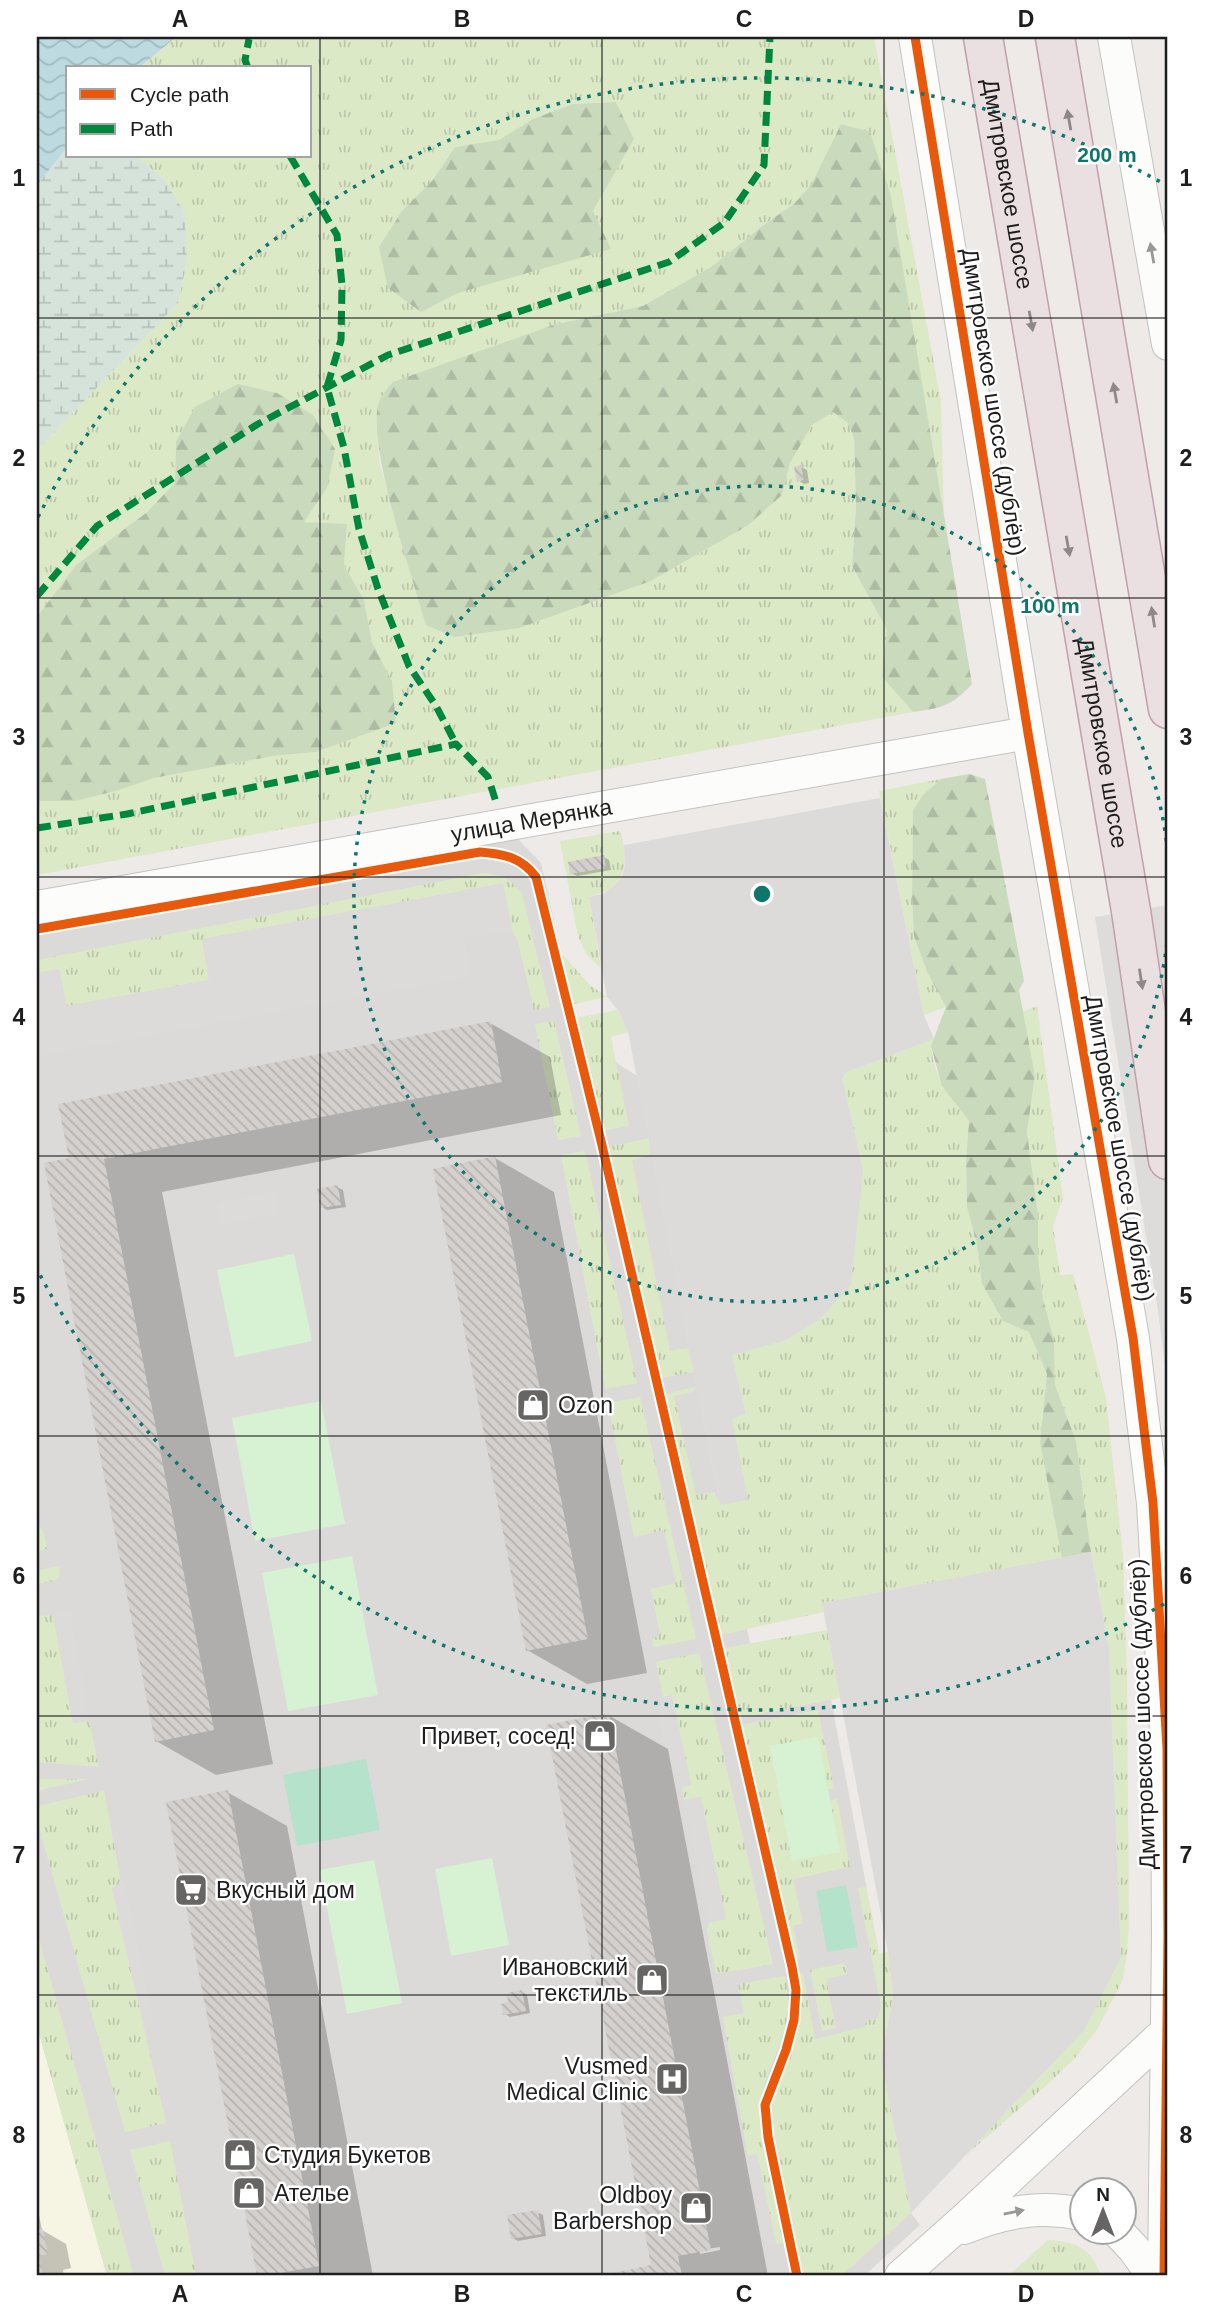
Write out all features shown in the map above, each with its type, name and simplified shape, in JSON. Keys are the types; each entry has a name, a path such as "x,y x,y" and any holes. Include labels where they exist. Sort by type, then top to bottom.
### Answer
{"highway":[{"name":"Дмитровское шоссе","path":"983,37 1131,911 1168,1160"},
{"path":"1055,37 1168,709"}],"street":[{"name":"Дмитровское шоссе (дублёр)","path":"915,37 1028,733 1134,1350 1153,1503 1168,1752 1166,2276"},
{"path":"1114,37 1165,313 1168,344"},
{"name":"улица Мерянка","path":"37,907 1028,733"},
{"path":"901,2276 1167,2031"},
{"path":"949,2234 992,2216 1026,2210 1068,2211"},
{"path":"1131,2246 1153,2276"},
{"path":"1166,2276 1168,2267"}],"shaded area":[{"path":"880,798 924,1015 934,1039 847,1072 842,1078 863,1169 851,1285 820,1319 784,1341 732,1355 746,1414 732,1419 748,1500 720,1505 628,1032 618,1010 607,997 589,897 603,894 623,875 624,845"},
{"path":"515,836 541,863 581,1040 637,1076 720,1505 765,1712 831,1699 879,1954 884,1994 881,2060 911,2213 920,2225 864,2276 37,2276 37,919"},
{"path":"503,883 512,930 464,938 471,976 37,1056 37,973 59,969 67,1006 209,980 202,939"},
{"path":"274,1192 278,1213 222,1224 217,1203"},
{"path":"1091,1552 1109,1648 1121,1958 1085,2029 911,2213 881,2060 893,1996 888,1952 822,1603"},
{"path":"70,1611 89,1721 73,1723 53,1615"},
{"path":"672,1695 691,1785 674,1789 655,1699"},
{"path":"701,1796 726,1919 709,1923 684,1800"},
{"path":"124,1879 154,2026 145,2030 112,1889"},
{"path":"37,2026 107,2276 37,2276"},
{"path":"757,2154 776,2244 761,2247 742,2157"}],"green space":[{"path":"176,37 874,37 941,402 944,519 891,196 841,124 811,185 794,204 711,267 643,306 556,324 379,400 376,424 380,465 426,624 519,628 651,581 747,526 782,495 790,463 812,425 833,412 848,423 854,438 856,506 852,566 887,630 882,677 913,712 37,875 37,801 75,801 154,778 273,756 316,752 396,723 392,681 372,642 364,600 344,565 347,524 303,522 327,488 176,442 175,483 146,513 76,565 37,617 37,450 178,303 187,261 164,180 138,158 312,158 312,66 141,66","holes":["616,102 634,139 593,211 496,281 458,293 421,312 402,211 432,181 455,147 499,141 533,119 573,104"]},
{"path":"616,102 634,139 593,211 611,249 458,293 421,312 388,288 379,247 402,211 432,181 455,147 499,140 533,119 573,104"},
{"path":"841,124 870,132 891,196 972,684 945,705 913,712 882,677 887,630 852,566 856,506 854,438 848,423 833,412 812,425 790,463 782,495 747,526 651,581 519,628 454,637 426,625 392,509 378,443 377,417 380,399 386,390 393,382 556,324 643,306 711,267 794,204 811,185"},
{"path":"66,149 66,158 138,158 164,180 185,213 187,261 178,303 37,450 37,185"},
{"path":"238,384 277,393 313,415 335,449 327,488 304,522 347,524 344,565 364,600 372,642 392,681 396,723 316,752 273,756 154,778 75,801 37,801 37,617 76,565 146,513 175,483 176,442 195,407"},
{"path":"969,774 985,779 1024,981 1019,990 1035,1076 1027,1132 1038,1215 1038,1257 1043,1299 1054,1340 1055,1385 1076,1441 1091,1552 1062,1558 1040,1443 1047,1374 1029,1332 1003,1321 982,1284 977,1244 967,1207 969,1121 942,1086 931,1046 946,1007 927,972 914,936 913,810 923,795 941,779"},
{"path":"941,779 923,795 913,810 914,936 927,972 946,1007 924,1015 879,791"},
{"path":"620,831 625,854 622,873 611,888 589,897 601,968 586,954 578,936 560,841"},
{"path":"483,873 505,878 522,894 550,1007 534,1010 518,942 512,930 503,884 202,939 209,980 66,1006 59,969 37,973 37,960"},
{"path":"562,954 590,985 607,997 574,1004"},
{"path":"1037,1006 1063,1198 1053,1226 1060,1275 1073,1274 1106,1398 1123,1555 1129,1924 1123,1979 1098,2028 1076,2057 1049,2083 964,2157 1085,2029 1121,1958 1109,1648 1091,1552 1076,1441 1055,1385 1054,1340 1043,1299 1038,1257 1038,1215 1027,1132 1035,1076 1022,1012"},
{"path":"618,1010 628,1032 611,1037 629,1126 603,1131 576,1018"},
{"path":"554,1021 581,1136 558,1140 535,1024"},
{"path":"934,1039 933,1060 942,1083 969,1121 967,1207 977,1244 982,1284 1003,1321 1029,1332 1047,1374 1040,1443 1062,1558 822,1603 824,1612 720,1635 664,1394 696,1387 692,1392 674,1396 696,1495 714,1492 721,1505 732,1418 746,1414 732,1355 784,1341 820,1318 863,1169 842,1078 847,1072"},
{"path":"649,1138 650,1155 632,1160 670,1351 688,1348 694,1372 660,1378 608,1147"},
{"path":"585,1151 637,1383 605,1389 561,1155"},
{"path":"294,1254 312,1341 235,1357 217,1270"},
{"path":"640,1397 696,1639 653,1647 652,1640 660,1634 651,1589 676,1583 664,1530 634,1537 608,1403"},
{"path":"321,1401 345,1524 255,1541 232,1418"},
{"path":"37,1522 44,1534 47,1549 37,1551"},
{"path":"352,1556 378,1695 288,1711 262,1573"},
{"path":"59,1566 60,1577 37,1584 37,1571"},
{"path":"53,1615 73,1723 89,1721 99,1767 37,1762 37,1616"},
{"path":"827,1630 840,1698 740,1718 724,1648"},
{"path":"699,1653 773,1964 716,1974 707,1930 709,1923 726,1919 701,1797 684,1800 682,1787 691,1784 672,1696 663,1697 656,1662"},
{"path":"818,1710 834,1789 828,1789 818,1737 830,1801 837,1799 850,1867 793,1879 803,1923 793,1926 800,1958 795,1960 741,1725"},
{"path":"818,1737 840,1852 792,1861 770,1746"},
{"path":"366,1759 380,1830 297,1846 283,1775"},
{"path":"37,1779 89,1779 37,1791"},
{"path":"104,1791 121,1882 112,1889 166,2123 125,2132 37,1820 37,1806"},
{"path":"492,1858 509,1945 451,1956 435,1869"},
{"path":"374,1860 402,2003 347,2014 320,1870"},
{"path":"846,1885 858,1947 827,1952 816,1891"},
{"path":"866,1887 879,1954 888,1952 893,1996 881,2060 911,2213 841,2276 803,2276 771,2120 772,2111 799,2021 799,1973 803,1972 815,2039 865,2027 866,2021 878,2018 881,2006 858,1888"},
{"path":"37,1932 134,2276 107,2276 37,2026"},
{"path":"845,1963 847,1974 826,1979 836,2028 822,2031 810,1970"},
{"path":"785,1976 787,2015 761,2098 759,2117 783,2243 776,2244 757,2155 748,2156 723,2017 744,2013 738,1984"},
{"path":"170,2141 196,2276 165,2276 130,2150"},
{"path":"1048,2240 1067,2242 1068,2246 1076,2246 1087,2252 1101,2276 1008,2276"}],"water":[{"path":"37,37 176,37 141,66 66,66 66,149 37,185"}],"pier":[{"path":"1168,905 1168,1390 1158,1311 1095,917"}],"building":[{"path":"801,465 804,480 797,482 794,467"},
{"path":"604,855 606,868 570,874 568,862"},
{"path":"491,1021 502,1082 104,1159 214,1730 155,1742 44,1163 69,1158 58,1104"},
{"path":"495,1156 588,1639 526,1651 433,1169"},
{"path":"338,1185 341,1205 320,1208 317,1189"},
{"path":"609,1713 711,2250 678,2256 682,2276 599,2276 651,2265 546,1725"},
{"path":"228,1790 319,2266 264,2276 257,2276 166,1802"},
{"path":"522,1990 526,2011 503,2015 501,2004 508,2002 507,1993"},
{"path":"538,2210 542,2234 511,2239 507,2215"},
{"path":"43,2229 48,2254 39,2256 43,2276 37,2276 37,2230"}],"marked path":[{"path":"37,596 97,526 258,424 388,355 669,262 724,223 764,165 770,37"},
{"path":"247,66 245,60 249,39"},
{"path":"291,158 337,235 342,285 341,340 327,387 344,448 359,529 378,589 409,666 436,706 456,744"},
{"path":"37,828 127,814 456,744 488,777 497,805"}],"cycle path":[{"path":"915,37 1028,733 1133,1338 1153,1503 1167,1749 1164,2276"},
{"path":"37,929 480,852 518,861 536,877 601,1141 792,1967 796,1990 794,2020 786,2050 765,2105 768,2137 797,2276"}],"place":[{"name":"Ozon","path":"533,1405"},
{"name":"Привет, сосед!","path":"600,1736"},
{"name":"Вкусный дом","path":"191,1890"},
{"name":"Ивановский текстиль","path":"652,1980"},
{"name":"Vusmed Medical Clinic","path":"672,2079"},
{"name":"Студия Букетов","path":"240,2155"},
{"name":"Ателье","path":"249,2193"},
{"name":"Oldboy Barbershop","path":"696,2208"}]}
